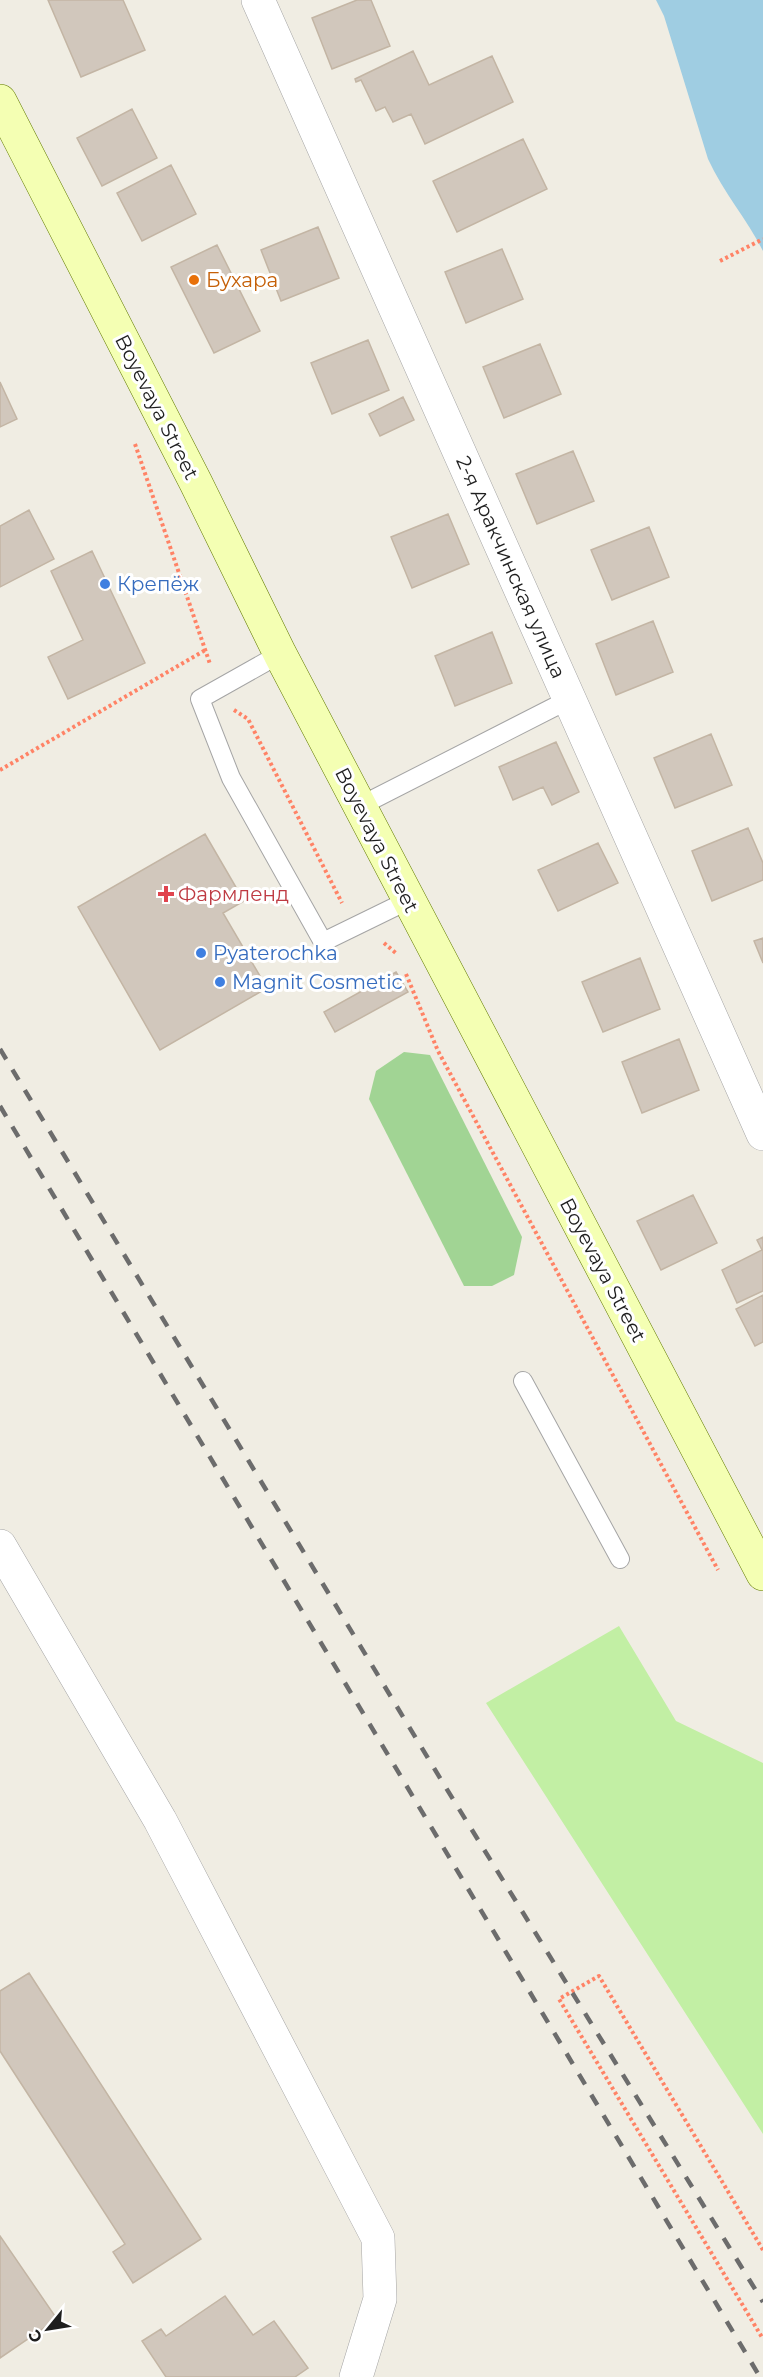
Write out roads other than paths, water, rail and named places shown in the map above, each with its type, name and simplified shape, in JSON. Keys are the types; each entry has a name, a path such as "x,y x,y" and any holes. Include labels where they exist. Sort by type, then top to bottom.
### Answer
{"main road":[{"name":"Boyevaya Street","path":"0,101 196,483 280,654 763,1574"}],"street":[{"name":"2-я Аракчинская улица","path":"258,0 763,1134"},
{"path":"0,1546 159,1820 378,2238 380,2299 356,2377"}],"lane":[{"path":"280,654 201,699 231,778 322,942 409,900"},
{"path":"360,806 570,699"},
{"path":"523,1381 620,1559"}],"water":[{"path":"656,0 763,0 763,251 708,159 664,16"}],"railway":[{"path":"0,1049 443,1783 763,2302"},
{"path":"0,1106 760,2377"}],"place":[{"name":"Бухара","path":"194,280"},
{"name":"Крепёж","path":"105,584"},
{"name":"Фармленд","path":"166,894"},
{"name":"Pyaterochka","path":"201,953"},
{"name":"Magnit Cosmetic","path":"220,982"}]}
